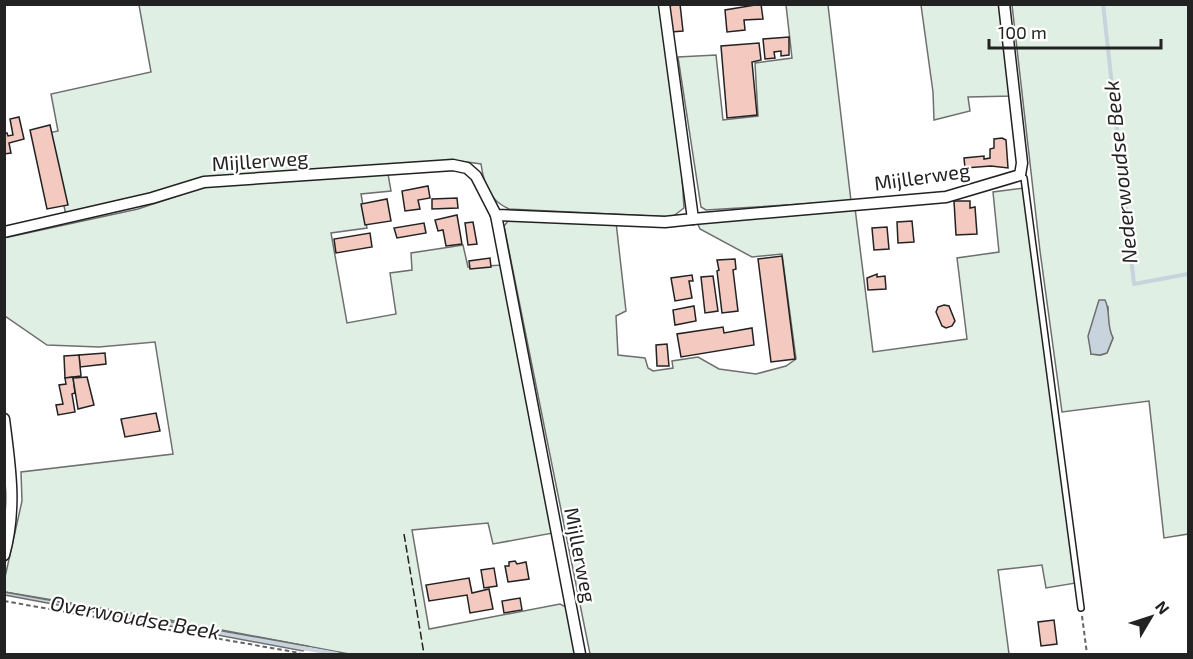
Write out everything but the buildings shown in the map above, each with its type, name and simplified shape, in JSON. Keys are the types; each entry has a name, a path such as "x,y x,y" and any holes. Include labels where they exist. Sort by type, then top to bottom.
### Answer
{"street":[{"path":"664,4 693,219"},
{"path":"1004,4 1022,163 1020,175"},
{"name":"Mijllerweg","path":"4,232 153,198 204,182 453,165 467,168 476,176 496,215 580,654"},
{"name":"Mijllerweg","path":"496,215 664,222 946,197 1020,175"},
{"path":"4,419 13,491 12,515 4,555"}],"lane":[{"path":"1020,175 1024,177 1081,608"}],"path":[{"path":"4,601 300,653"},
{"path":"1081,608 1087,654"}],"green space":[{"path":"139,5 659,5 681,162 684,208 672,217 509,209 492,196 484,179 481,164 460,161 199,178 174,189 66,215 48,133 58,131 51,94 151,72"},
{"path":"786,5 828,5 851,201 706,210 701,207 678,57 716,55 723,120 758,116 755,63 792,58"},
{"path":"921,5 1001,5 1013,96 968,97 970,111 934,120 933,92"},
{"path":"1012,5 1188,5 1188,534 1164,538 1149,401 1062,412 1040,251","holes":["1108,306 1108,327 1113,338 1107,353 1091,354"]},
{"path":"388,174 391,191 361,194 367,228 331,233 347,323 396,314 390,273 412,270 411,253 463,245 468,267 503,265 553,533 493,544 488,523 412,530 429,629 560,604 568,608 577,654 349,654 5,592 5,577 22,501 21,472 173,454 155,342 99,347 47,345 5,316 4,238 138,209 213,184"},
{"path":"1024,188 1076,583 1046,588 1042,565 998,570 1009,654 590,654 504,226 509,220 616,222 626,311 616,316 618,355 645,358 648,368 653,371 673,368 672,361 698,357 719,369 756,374 786,366 796,359 782,254 752,257 700,229 697,222 855,208 873,352 967,339 957,258 999,252 993,192"}],"water":[{"path":"1099,300 1105,300 1107,304 1113,338 1107,353 1100,355 1091,354 1088,336"},
{"path":"4,592 307,646 303,651 5,595"}],"waterway":[{"name":"Nederwoudse Beek","path":"1103,4 1134,284 1188,274"},
{"name":"Overwoudse Beek","path":"302,648 337,654"}],"fence":[{"path":"404,534 424,654"}]}
